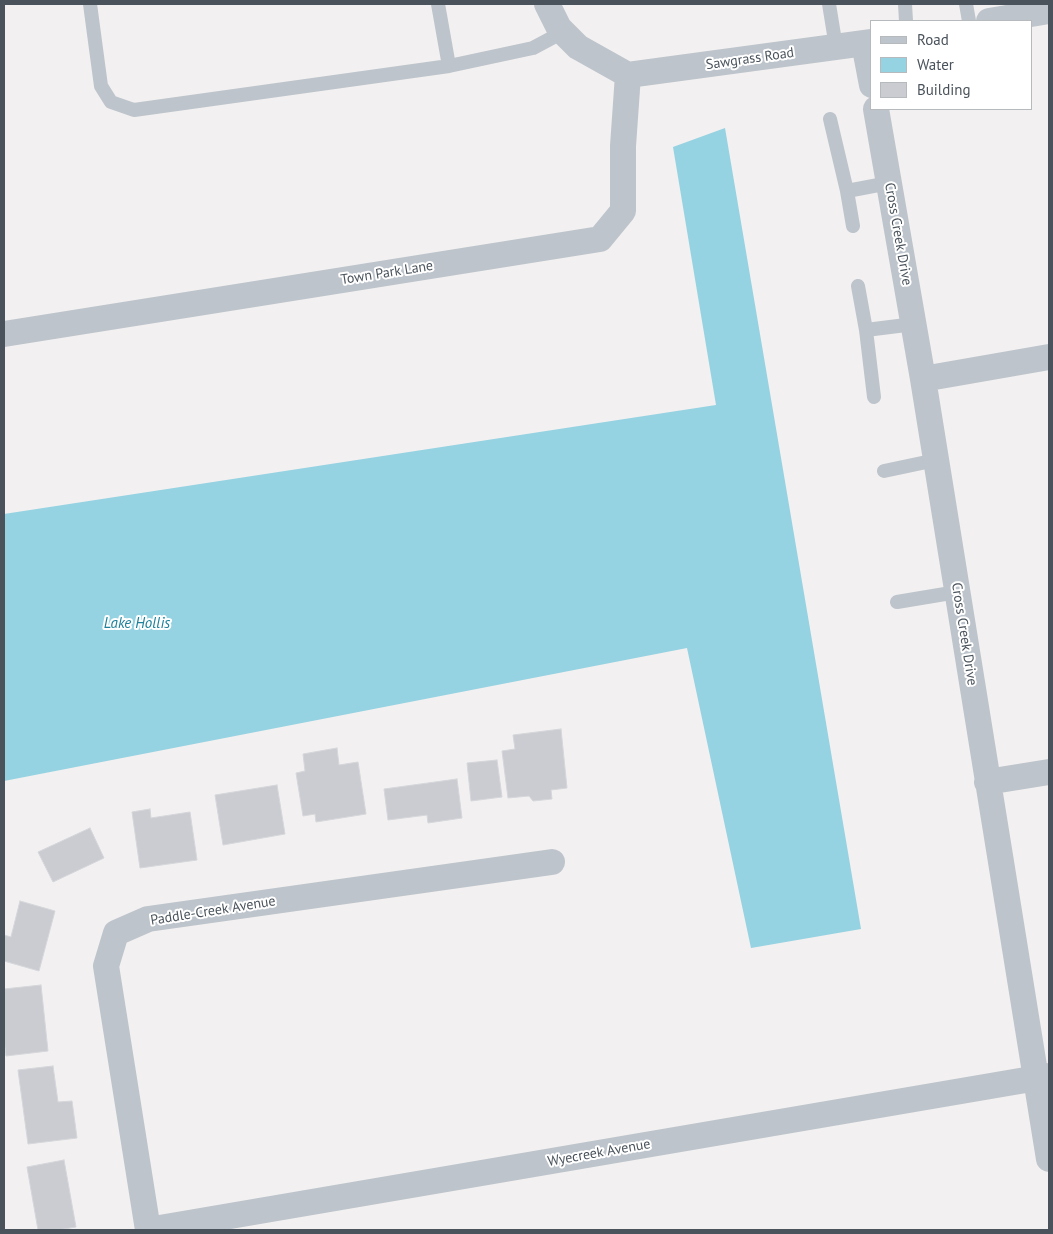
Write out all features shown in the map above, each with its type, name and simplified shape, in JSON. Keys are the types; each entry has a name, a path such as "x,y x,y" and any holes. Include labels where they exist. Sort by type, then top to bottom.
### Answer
{"street":[{"path":"547,4 559,28 578,47 628,75"},
{"path":"995,20 1049,11"},
{"path":"868,42 870,64"},
{"name":"Sawgrass Road","path":"628,75 868,42"},
{"name":"Town Park Lane","path":"4,334 600,238 624,211 623,146 628,75"},
{"name":"Cross Creek Drive","path":"876,110 914,324 987,782 1042,1078 1049,1159"},
{"path":"923,379 1049,357"},
{"path":"987,782 1049,772"},
{"name":"Paddle-Creek Avenue","path":"148,1230 106,966 116,933 148,919 552,862"},
{"name":"Wyecreek Avenue","path":"148,1230 1042,1078"}],"lane":[{"path":"90,4 101,86 111,102 134,110 449,66 533,48 563,32"},
{"path":"438,4 449,66"},
{"path":"829,4 836,47"},
{"path":"905,4 906,20"},
{"path":"966,4 969,20"},
{"path":"830,119 853,226"},
{"path":"847,191 889,183"},
{"path":"858,286 866,330 874,397"},
{"path":"866,330 914,324"},
{"path":"884,471 936,460"},
{"path":"897,602 957,592"}],"water":[{"name":"Lake Hollis","path":"725,128 861,929 751,948 687,648 4,781 4,514 716,405 673,147"}],"building":[{"path":"561,729 567,788 551,790 552,799 533,801 529,796 508,798 502,751 515,749 513,735"},
{"path":"337,748 339,765 358,762 366,814 316,822 315,814 303,816 296,773 305,771 303,754"},
{"path":"497,760 502,797 471,801 467,763"},
{"path":"457,779 462,818 428,823 427,815 388,820 384,789"},
{"path":"277,785 285,834 223,845 215,795"},
{"path":"150,809 151,818 190,812 197,860 140,868 132,812"},
{"path":"90,828 104,858 53,882 38,852"},
{"path":"20,901 55,911 39,971 4,961 4,935 11,937"},
{"path":"41,985 48,1051 6,1056 4,989"},
{"path":"53,1066 58,1102 72,1101 77,1138 28,1144 18,1070"},
{"path":"64,1160 76,1227 58,1230 38,1230 27,1167"}]}
